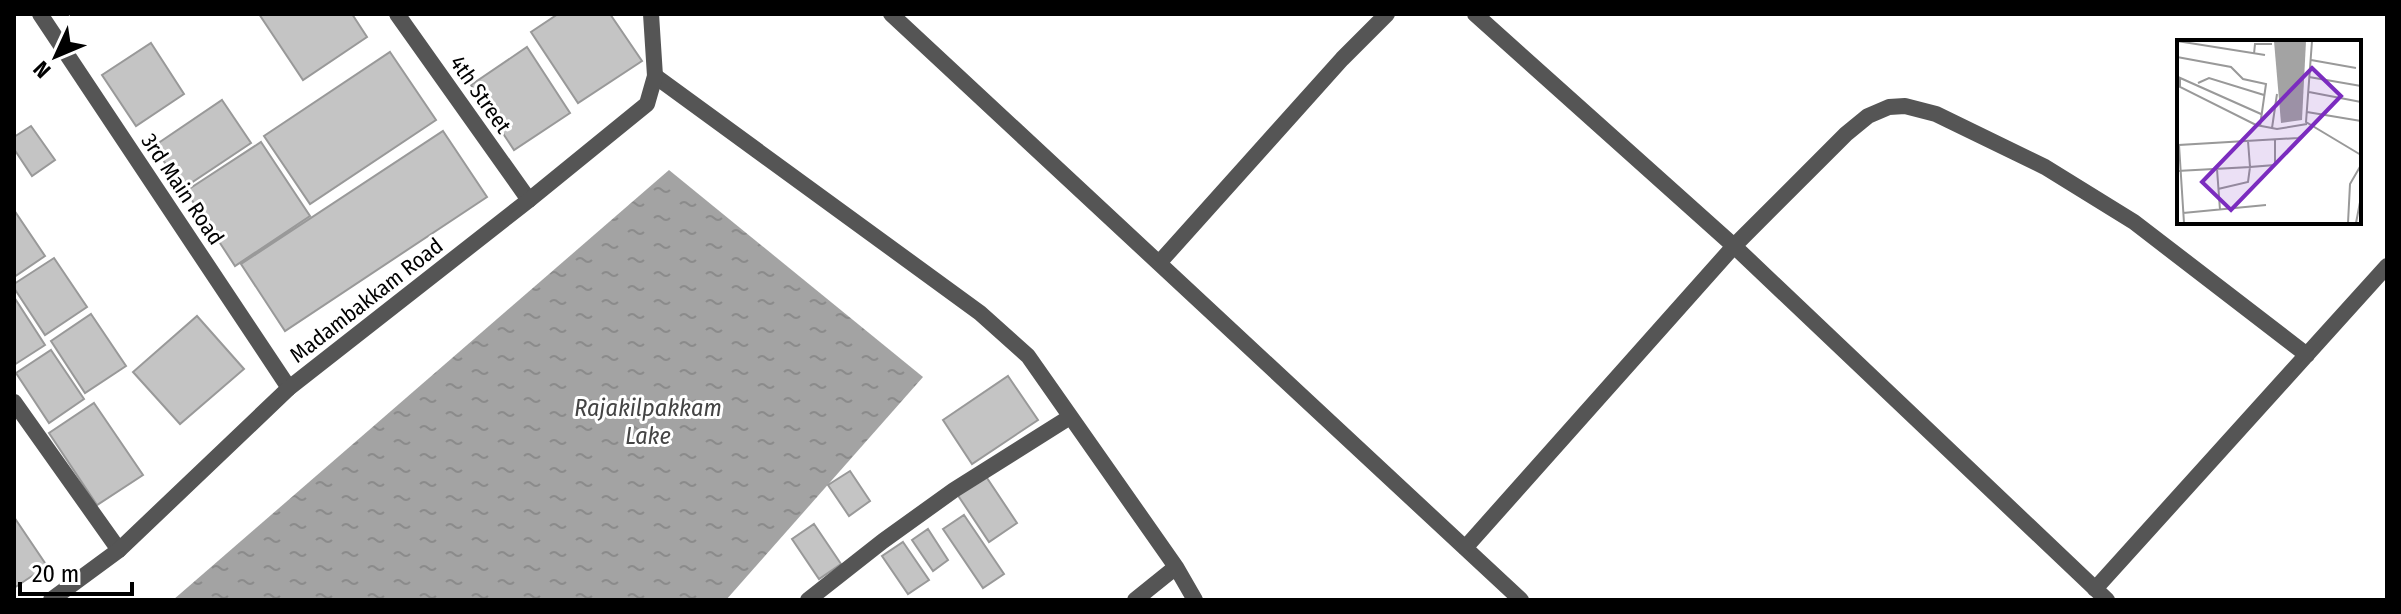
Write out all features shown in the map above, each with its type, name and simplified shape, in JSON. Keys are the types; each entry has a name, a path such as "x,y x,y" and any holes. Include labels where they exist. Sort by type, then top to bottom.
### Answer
{"street":[{"name":"3rd Main Road","path":"40,14 289,388"},
{"name":"4th Street","path":"397,14 529,200"},
{"name":"Madambakkam Road","path":"51,600 119,550 289,388 647,104 655,76 651,14"},
{"path":"891,14 1521,600"},
{"path":"1159,263 1342,59 1387,14"},
{"path":"1475,14 1734,246 2101,594 2387,266"},
{"path":"655,76 980,313 1028,356 1176,567 1195,600"},
{"path":"1465,548 1734,246 1857,125 1868,116 1889,107 1905,106 1936,114 2045,167 2134,222 2307,355"},
{"path":"14,402 119,550"},
{"path":"808,600 954,490 1070,417"},
{"path":"1135,600 1176,567"}],"water":[{"name":"Rajakilpakkam Lake","path":"669,170 923,377 726,600 173,600"}],"building":[{"path":"259,14 352,14 367,37 303,80"},
{"path":"558,14 610,14 642,61 578,103 531,32"},
{"path":"151,43 184,94 136,126 102,75"},
{"path":"527,47 570,113 514,150 471,85"},
{"path":"390,52 436,120 310,204 264,136"},
{"path":"222,100 251,143 182,189 154,146"},
{"path":"31,126 55,160 32,176 14,149 14,137"},
{"path":"443,131 487,197 285,331 241,264"},
{"path":"261,142 310,216 235,266 186,191"},
{"path":"14,210 45,256 14,277"},
{"path":"54,258 87,307 45,335 14,284"},
{"path":"14,297 45,345 14,365"},
{"path":"91,314 126,366 85,393 51,341"},
{"path":"197,316 244,369 180,424 133,372"},
{"path":"51,350 84,399 49,423 16,373"},
{"path":"1008,376 1038,420 972,464 943,420"},
{"path":"94,403 143,475 97,505 49,433"},
{"path":"850,471 870,501 849,516 828,485"},
{"path":"985,475 1017,523 989,542 957,494"},
{"path":"964,515 1004,574 983,588 943,529"},
{"path":"14,517 47,566 14,588"},
{"path":"814,524 841,564 819,579 792,539"},
{"path":"928,529 948,560 933,571 912,540"},
{"path":"903,542 929,580 908,594 882,556"}]}
